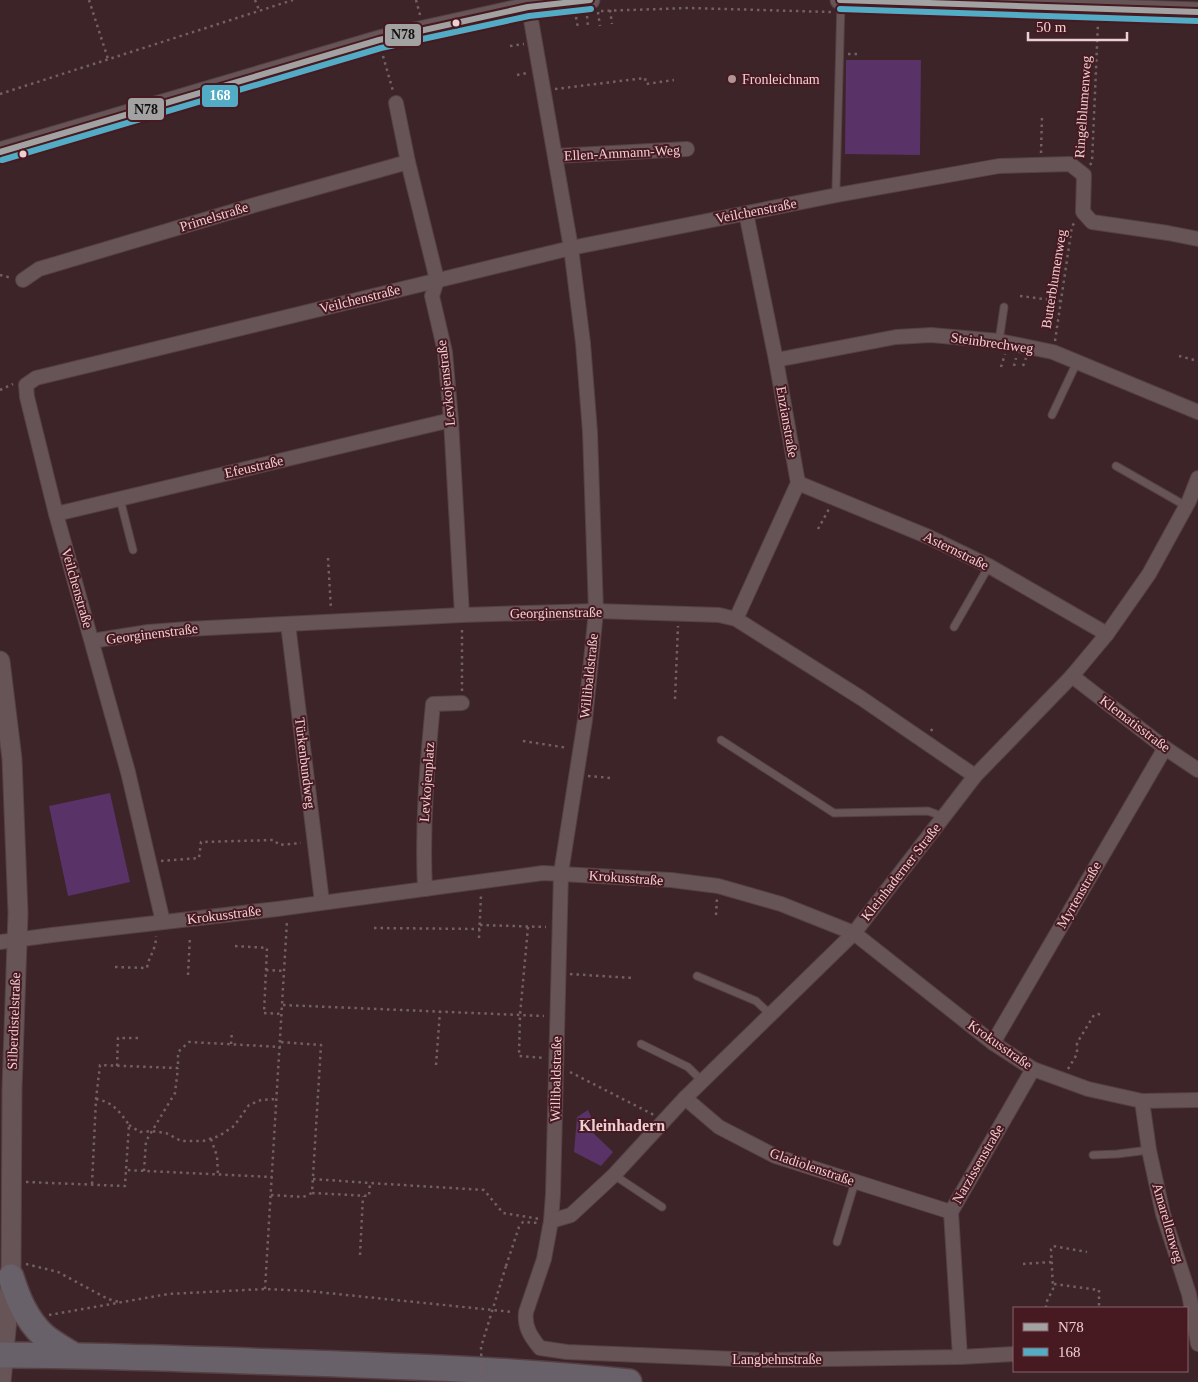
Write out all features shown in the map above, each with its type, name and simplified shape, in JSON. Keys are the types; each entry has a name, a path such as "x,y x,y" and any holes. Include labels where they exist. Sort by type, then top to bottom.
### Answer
{"highway":[{"path":"18,1270 18,1300 30,1321 44,1336 73,1355"},
{"path":"2,1355 73,1355 443,1368 566,1375 629,1382"}],"street":[{"path":"841,4 1054,3 1098,8 1139,5 1198,12"},
{"path":"0,152 379,40 527,4 588,11"},
{"name":"Willibaldstraße","path":"527,4 556,156 571,248 583,343 590,432 596,611 580,750 561,873 557,1062 544,1222 544,1259 526,1312 525,1321 529,1335 540,1348"},
{"name":"Levkojenstraße","path":"396,103 408,162 437,280 432,296 445,352 451,420 462,615"},
{"name":"Ellen-Ammann-Weg","path":"556,156 687,149"},
{"name":"Primelstraße","path":"23,280 39,269 408,162"},
{"name":"Veilchenstraße","path":"159,922 150,862 128,772 56,514 27,396 26,385 36,378 437,280 571,248 746,213 999,166 1070,164 1084,175"},
{"path":"1084,175 1083,212 1092,222 1168,232 1198,239"},
{"name":"Enzianstraße","path":"746,213 776,360 798,483"},
{"name":"Steinbrechweg","path":"776,360 896,337 932,335 999,341 1053,352 1198,412"},
{"name":"Efeustraße","path":"56,514 451,420"},
{"name":"Kleinhaderner Straße","path":"544,1222 571,1215 614,1175 685,1098 854,933 975,776 1072,676 1107,634 1149,574 1186,506 1198,478"},
{"path":"736,619 798,483"},
{"name":"Asternstraße","path":"798,483 928,537 989,566 1107,634"},
{"name":"Georginenstraße","path":"92,641 148,632 188,629 462,615 596,611 719,615 736,619 861,698 975,776"},
{"name":"Türkenbundweg","path":"288,624 322,902"},
{"name":"Silberdistelstraße","path":"0,661 12,759 17,879 8,941 12,1182 18,1270 2,1355 0,1382"},
{"name":"Klematisstraße","path":"1072,676 1166,748 1198,770"},
{"name":"Levkojenplatz","path":"425,889 424,831 427,764 433,704 462,704"},
{"name":"Myrtenstraße","path":"993,1043 1166,748"},
{"name":"Krokusstraße","path":"8,941 288,907 543,873 671,880 718,886 781,904 854,933 993,1043 1033,1069 1088,1089 1142,1102 1198,1100"},
{"name":"Narzissenstraße","path":"960,1357 951,1212 1033,1069"},
{"name":"Gladiolenstraße","path":"685,1098 719,1127 775,1156 951,1212"},
{"name":"Amarellenweg","path":"1142,1102 1149,1150 1163,1214 1188,1294 1198,1344"},
{"name":"Langbehnstraße","path":"540,1348 567,1352 761,1360 960,1357 1013,1354"}],"lane":[{"path":"837,195 841,4"},
{"path":"999,341 1004,307"},
{"path":"1052,415 1077,362"},
{"path":"1116,466 1186,506"},
{"path":"120,499 133,550"},
{"path":"954,627 989,566"},
{"path":"721,740 834,813 928,811 944,816"},
{"path":"697,976 756,1001 770,1014"},
{"path":"641,1044 688,1067 702,1081"},
{"path":"1093,1155 1149,1150"},
{"path":"614,1175 662,1207"},
{"path":"836,1242 856,1182"}],"path":[{"path":"89,0 108,59"},
{"path":"255,0 259,11"},
{"path":"0,94 294,0"},
{"path":"416,0 420,17"},
{"path":"576,14 588,11 610,10 841,4"},
{"name":"Ringelblumenweg","path":"1084,175 1092,162 1098,8"},
{"path":"610,10 612,24"},
{"path":"588,11 588,27"},
{"path":"599,17 600,26"},
{"path":"576,20 578,28"},
{"path":"379,40 396,103"},
{"path":"544,90 645,78 646,84 674,80"},
{"path":"1041,156 1042,117"},
{"name":"Butterblumenweg","path":"1053,352 1072,226 1083,212"},
{"path":"1020,296 1060,302"},
{"path":"1014,366 1017,354"},
{"path":"1002,367 1005,356"},
{"path":"1179,356 1198,361"},
{"path":"1023,366 1025,360"},
{"path":"818,529 835,498"},
{"path":"328,558 332,621"},
{"path":"675,700 679,614"},
{"path":"462,615 462,704"},
{"path":"523,741 580,750"},
{"path":"576,774 611,778"},
{"path":"150,862 199,858 200,842 274,840 280,846 314,842"},
{"path":"479,938 481,881"},
{"path":"266,1289 288,907"},
{"path":"115,967 147,968 156,947 159,922"},
{"path":"480,925 560,928"},
{"path":"528,926 520,1015 519,1056 557,1062 664,1120"},
{"path":"374,928 480,929"},
{"path":"188,976 190,936"},
{"path":"235,946 267,948 263,1013 283,1014"},
{"path":"265,970 285,971"},
{"path":"559,974 633,978"},
{"path":"283,1005 558,1016"},
{"path":"436,1066 440,1012"},
{"path":"1062,1079 1077,1054 1077,1043 1094,1015 1104,1015"},
{"path":"231,1044 232,1031"},
{"path":"117,1066 118,1038 142,1038"},
{"path":"144,1171 146,1142 175,1093 178,1052 189,1042 281,1047"},
{"path":"281,1042 321,1045 312,1194"},
{"path":"92,1184 96,1099 100,1066 178,1068"},
{"path":"96,1099 115,1106 129,1125 140,1132 166,1133 181,1141 203,1142 219,1136 234,1126 249,1105 260,1100 277,1099"},
{"path":"12,1182 125,1186 129,1125"},
{"path":"210,1139 217,1156 218,1175"},
{"path":"126,1170 272,1178"},
{"path":"313,1178 484,1190 504,1213 544,1222"},
{"path":"271,1195 369,1196 370,1183"},
{"path":"360,1255 363,1196"},
{"path":"482,1382 481,1347 520,1227 523,1222 544,1222"},
{"path":"1046,1307 1046,1303 1054,1289 1051,1249 1054,1246 1087,1252"},
{"path":"1023,1264 1052,1262"},
{"path":"18,1270 58,1272 108,1299 120,1302"},
{"path":"1053,1284 1099,1290 1099,1307"},
{"path":"41,1316 168,1294 266,1289 318,1292 503,1312 526,1312"}],"shaded area":[{"path":"846,60 921,60 920,155 845,154"},
{"path":"110,793 130,882 68,896 49,806"},
{"path":"588,1110 595,1125 589,1129 613,1152 601,1166 574,1152 577,1117"}],"transit line":[{"name":"N78","path":"0,152 379,40 528,7 590,0"},
{"name":"N78","path":"840,0 1198,12"},
{"name":"168","path":"2,160 381,48 529,16 591,9"},
{"name":"168","path":"840,9 1198,21"}],"place":[{"name":"Fronleichnam","path":"732,79"}],"district":[{"name":"Kleinhadern","path":"622,1125"}]}
